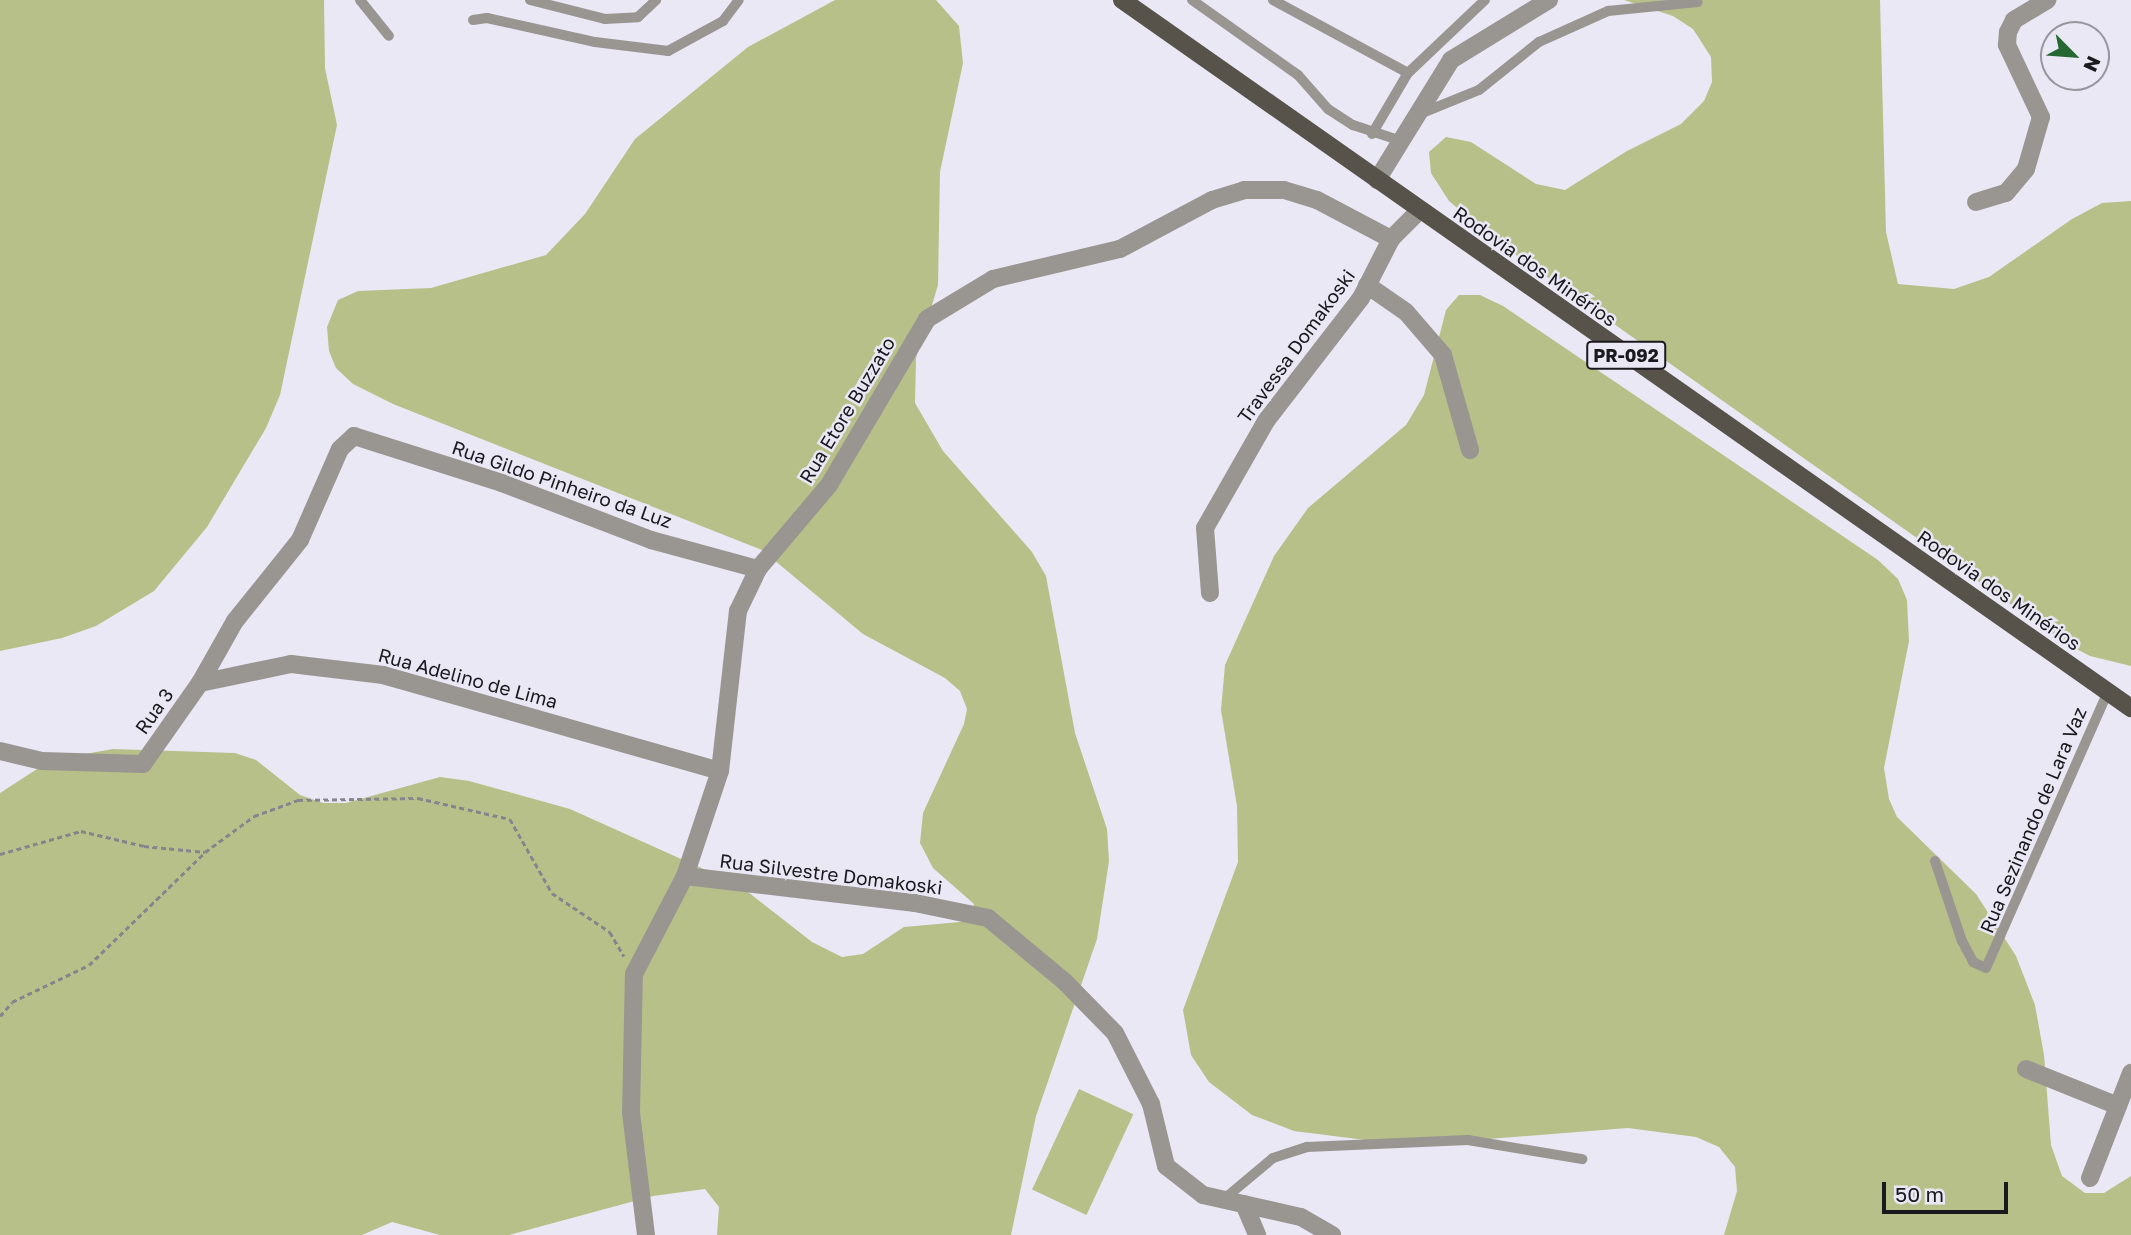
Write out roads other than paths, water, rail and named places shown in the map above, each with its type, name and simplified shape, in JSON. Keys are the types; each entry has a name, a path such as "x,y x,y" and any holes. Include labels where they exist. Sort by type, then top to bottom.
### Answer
{"main road":[{"name":"Rodovia dos Minérios","path":"1124,1 1419,211 2131,708"}],"street":[{"path":"1377,180 1451,60 1549,0"},
{"path":"1976,202 2006,193 2018,183 2029,159 2041,117 2007,45 2008,32 2014,20 2047,0"},
{"name":"Rua Etore Buzzato","path":"646,1235 631,1113 634,974 685,876 720,771 738,611 758,569 829,485 927,319 993,279 1120,249 1212,200 1244,190 1284,190 1317,200 1391,239"},
{"path":"1391,239 1419,211"},
{"name":"Travessa Domakoski","path":"1210,593 1205,528 1266,421 1367,285 1391,239"},
{"path":"1367,285 1406,312 1443,355 1470,450"},
{"name":"Rua Gildo Pinheiro da Luz","path":"354,436 502,483 651,540 758,569"},
{"name":"Rua 3","path":"0,751 42,761 143,764 200,682 235,621 300,540 341,449 354,436"},
{"name":"Rua Adelino de Lima","path":"200,682 291,664 383,675 720,771"},
{"name":"Rua Silvestre Domakoski","path":"685,876 915,902 988,918 1065,982 1115,1033 1151,1104 1166,1166 1203,1195 1301,1217 1332,1235"},
{"path":"2026,1069 2118,1106"},
{"path":"2090,1178 2131,1073"},
{"path":"1244,1203 1257,1235"}],"lane":[{"path":"360,0 389,36"},
{"path":"530,0 605,19 638,17 656,0"},
{"path":"473,20 487,18 595,42 668,51 723,21 739,0"},
{"path":"1192,0 1298,75 1328,109 1372,134 1401,141"},
{"path":"1273,0 1408,73"},
{"path":"1372,134 1408,73 1485,0"},
{"path":"1416,115 1479,90 1539,42 1608,11 1698,2"},
{"name":"Rua Sezinando de Lara Vaz","path":"1936,861 1973,962 1981,969 1991,962 2108,692"},
{"path":"1224,1199 1273,1158 1307,1147 1468,1140 1582,1159"}]}
